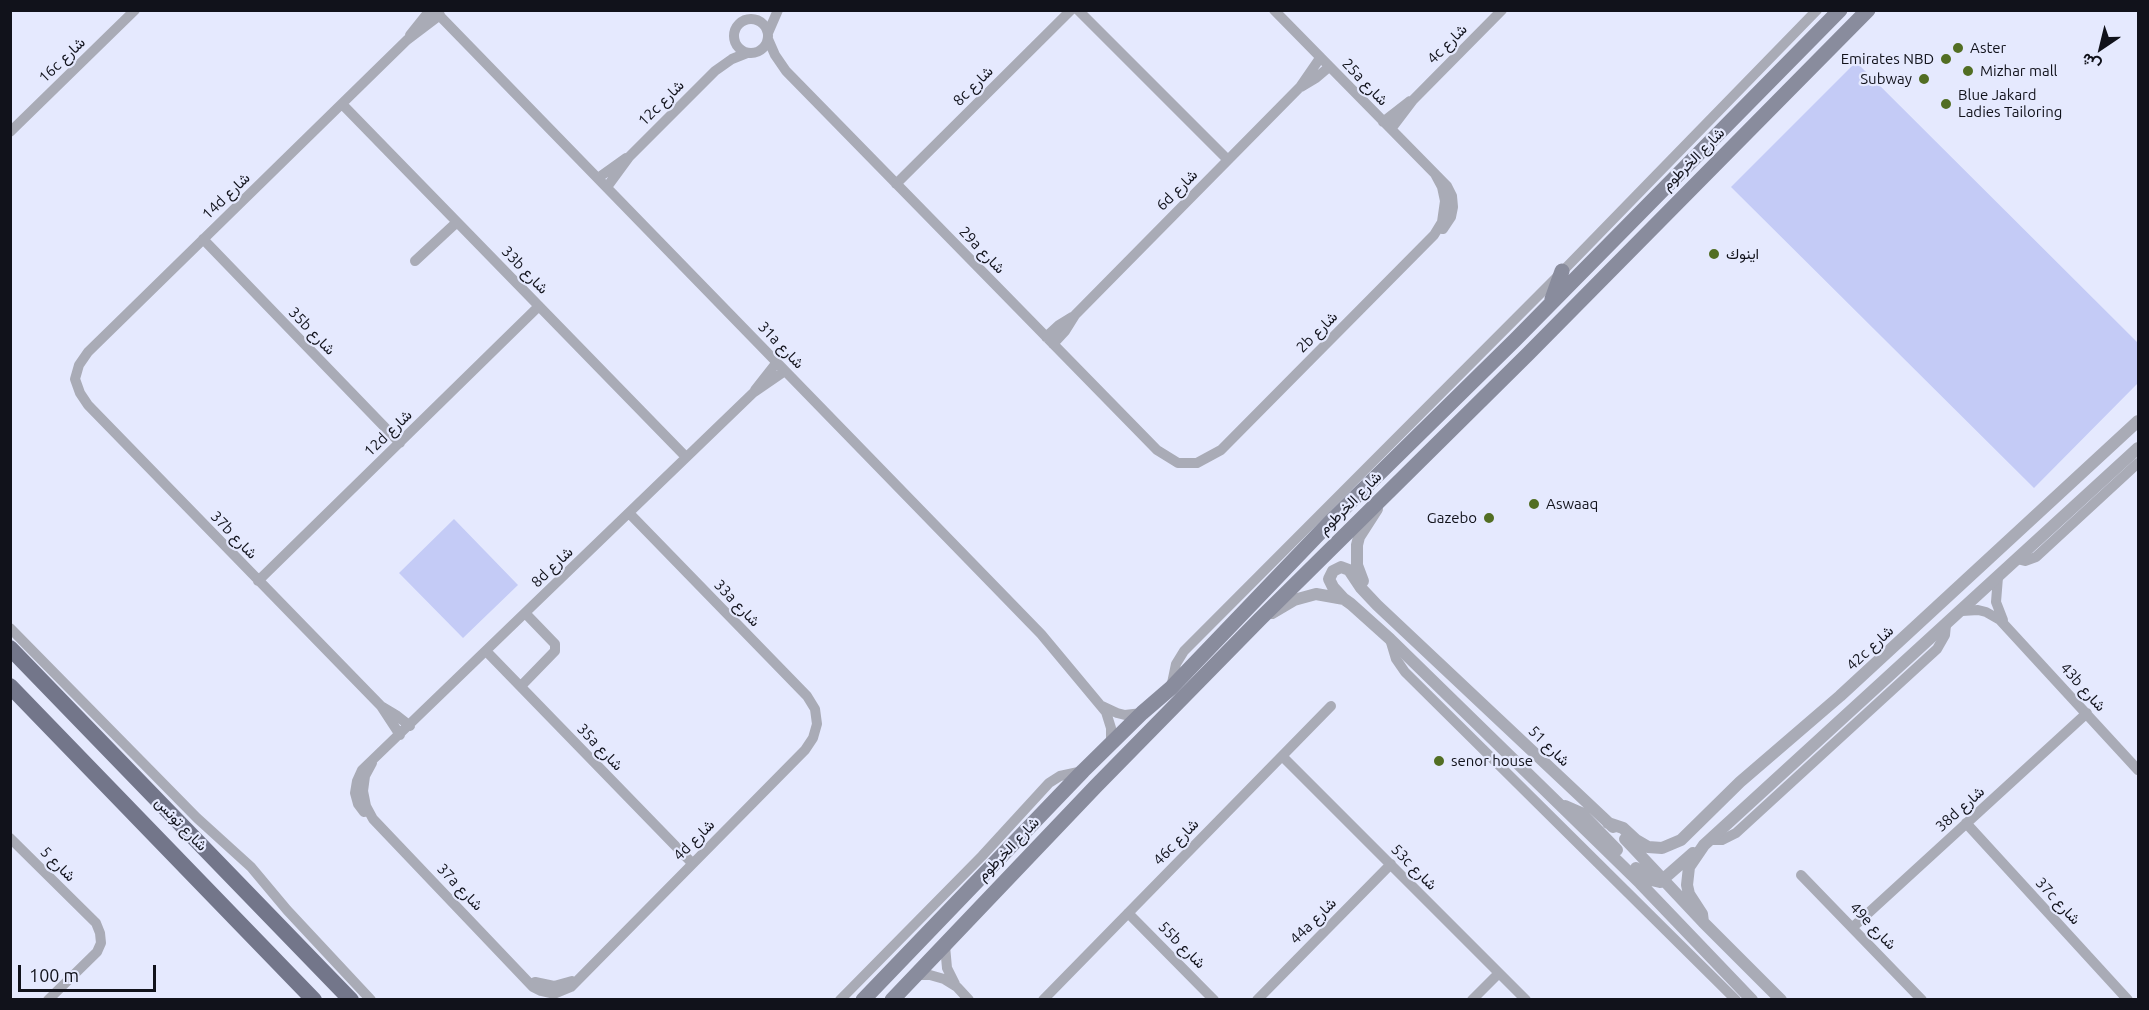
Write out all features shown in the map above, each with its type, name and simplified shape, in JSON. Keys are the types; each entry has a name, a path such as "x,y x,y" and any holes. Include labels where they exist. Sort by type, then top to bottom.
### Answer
{"main road":[{"name":"شارع الخرطوم","path":"863,999 1083,771 1221,637 1332,520 1515,340 1840,10"},
{"name":"شارع الخرطوم","path":"892,999 1260,619 1528,354 1868,10"},
{"path":"1550,304 1562,271"},
{"path":"1515,340 1528,354"},
{"path":"1154,729 1149,722 1151,715 1196,674 1221,637"},
{"name":"شارع تونس","path":"10,648 351,999"},
{"name":"شارع تونس","path":"10,686 314,999"}],"street":[{"name":"16c شارع","path":"10,132 135,10"},
{"path":"756,20 773,10"},
{"path":"768,36 764,25 756,20 747,19 735,29 734,40 739,48 751,53 764,48 778,10"},
{"name":"8c شارع","path":"896,183 1071,10"},
{"path":"1078,10 1228,160"},
{"name":"25a شارع","path":"1274,10 1434,174 1444,181 1453,201 1449,211"},
{"name":"4c شارع","path":"1387,126 1397,109 1413,100 1502,10"},
{"path":"1170,688 1176,664 1184,651 1562,271 1817,10"},
{"name":"14d شارع","path":"75,380 79,364 88,352 435,12"},
{"name":"31a شارع","path":"435,12 1041,634 1101,705 1109,720 1112,742"},
{"name":"29a شارع","path":"768,36 775,55 786,70 1157,450 1163,460 1172,467 1189,468"},
{"name":"12c شارع","path":"715,71 734,40"},
{"name":"29a شارع","path":"751,53 771,60 786,70"},
{"name":"12c شارع","path":"607,187 629,157 715,71 732,59 751,53"},
{"name":"6d شارع","path":"1050,341 1059,325 1075,315 1300,87 1320,58"},
{"name":"6d شارع","path":"1300,87 1329,67"},
{"name":"33b شارع","path":"342,104 686,458"},
{"name":"12c شارع","path":"598,178 629,157"},
{"name":"2b شارع","path":"1189,468 1200,469 1210,464 1221,450 1434,235 1446,226 1449,211"},
{"path":"415,261 457,222"},
{"name":"35b شارع","path":"203,239 399,443"},
{"name":"12d شارع","path":"258,581 539,306"},
{"name":"8d شارع","path":"359,792 372,763 753,393 777,362"},
{"name":"8d شارع","path":"753,393 785,371"},
{"name":"37b شارع","path":"75,380 88,405 381,706 400,735"},
{"name":"42c شارع","path":"1608,823 1623,828 1648,847 1669,847 1681,840 1740,782 1840,696 2139,421"},
{"path":"1560,806 1569,807 1581,813 1647,879 1655,882 1665,879 1736,817 2139,448"},
{"path":"2018,559 2025,561 2036,557 2139,463"},
{"name":"شارع 51","path":"1386,496 1359,537 1356,551 1359,571 1377,605 1608,823 1781,999"},
{"name":"33a شارع","path":"629,513 807,696 817,717"},
{"path":"1377,605 1361,588 1349,570 1341,567 1332,571 1329,579 1344,599 1390,639 1640,883 1752,999"},
{"name":"43b شارع","path":"1998,577 1996,602 2006,625 2139,770"},
{"path":"1260,619 1287,603 1305,596 1316,594 1344,599"},
{"name":"43b شارع","path":"1962,611 1986,612 2006,625"},
{"path":"520,686 555,651 555,644 526,614"},
{"path":"1703,922 1702,914 1689,894 1687,885 1689,867 1707,842 1722,840 1736,833 1937,649 1945,636 1946,625"},
{"path":"10,628 197,818 251,867 287,910 371,999"},
{"path":"1390,639 1396,659 1405,672 1736,999"},
{"name":"35a شارع","path":"487,652 692,863"},
{"path":"1101,705 1117,713 1142,712"},
{"name":"37b شارع","path":"381,706 410,726"},
{"name":"46c شارع","path":"1043,999 1331,706"},
{"name":"38d شارع","path":"1853,927 2087,713"},
{"name":"4d شارع","path":"554,990 571,987 805,750 813,738 817,717"},
{"name":"53c شارع","path":"1282,756 1526,999"},
{"path":"840,999 982,856 1049,783 1060,776 1083,771"},
{"path":"1736,817 1727,813 1726,806 1739,788 1740,782"},
{"name":"37a شارع","path":"359,792 361,809 374,819 525,976 554,990"},
{"name":"37c شارع","path":"1966,823 2128,999"},
{"name":"شارع 5","path":"12,844 84,912 93,929 95,940 92,950 78,970 48,999"},
{"name":"44a شارع","path":"1257,999 1391,864"},
{"name":"49e شارع","path":"1801,875 1922,999"},
{"name":"55b شارع","path":"1128,912 1214,999"},
{"path":"945,946 947,968 957,987 969,999"},
{"path":"1472,999 1499,973"},
{"path":"916,975 938,977 957,987"}],"shaded area":[{"path":"1856,62 2138,343 2138,383 2034,488 1731,187"},
{"path":"454,519 518,585 463,638 399,573"}],"place":[{"name":"Aster","path":"1958,48"},
{"name":"Emirates NBD","path":"1946,59"},
{"name":"Mizhar mall","path":"1968,71"},
{"name":"Subway","path":"1924,79"},
{"name":"Blue Jakard Ladies Tailoring","path":"1946,104"},
{"name":"اينوك","path":"1714,254"},
{"name":"Aswaaq","path":"1534,504"},
{"name":"Gazebo","path":"1489,518"},
{"name":"senor house","path":"1439,761"}]}
